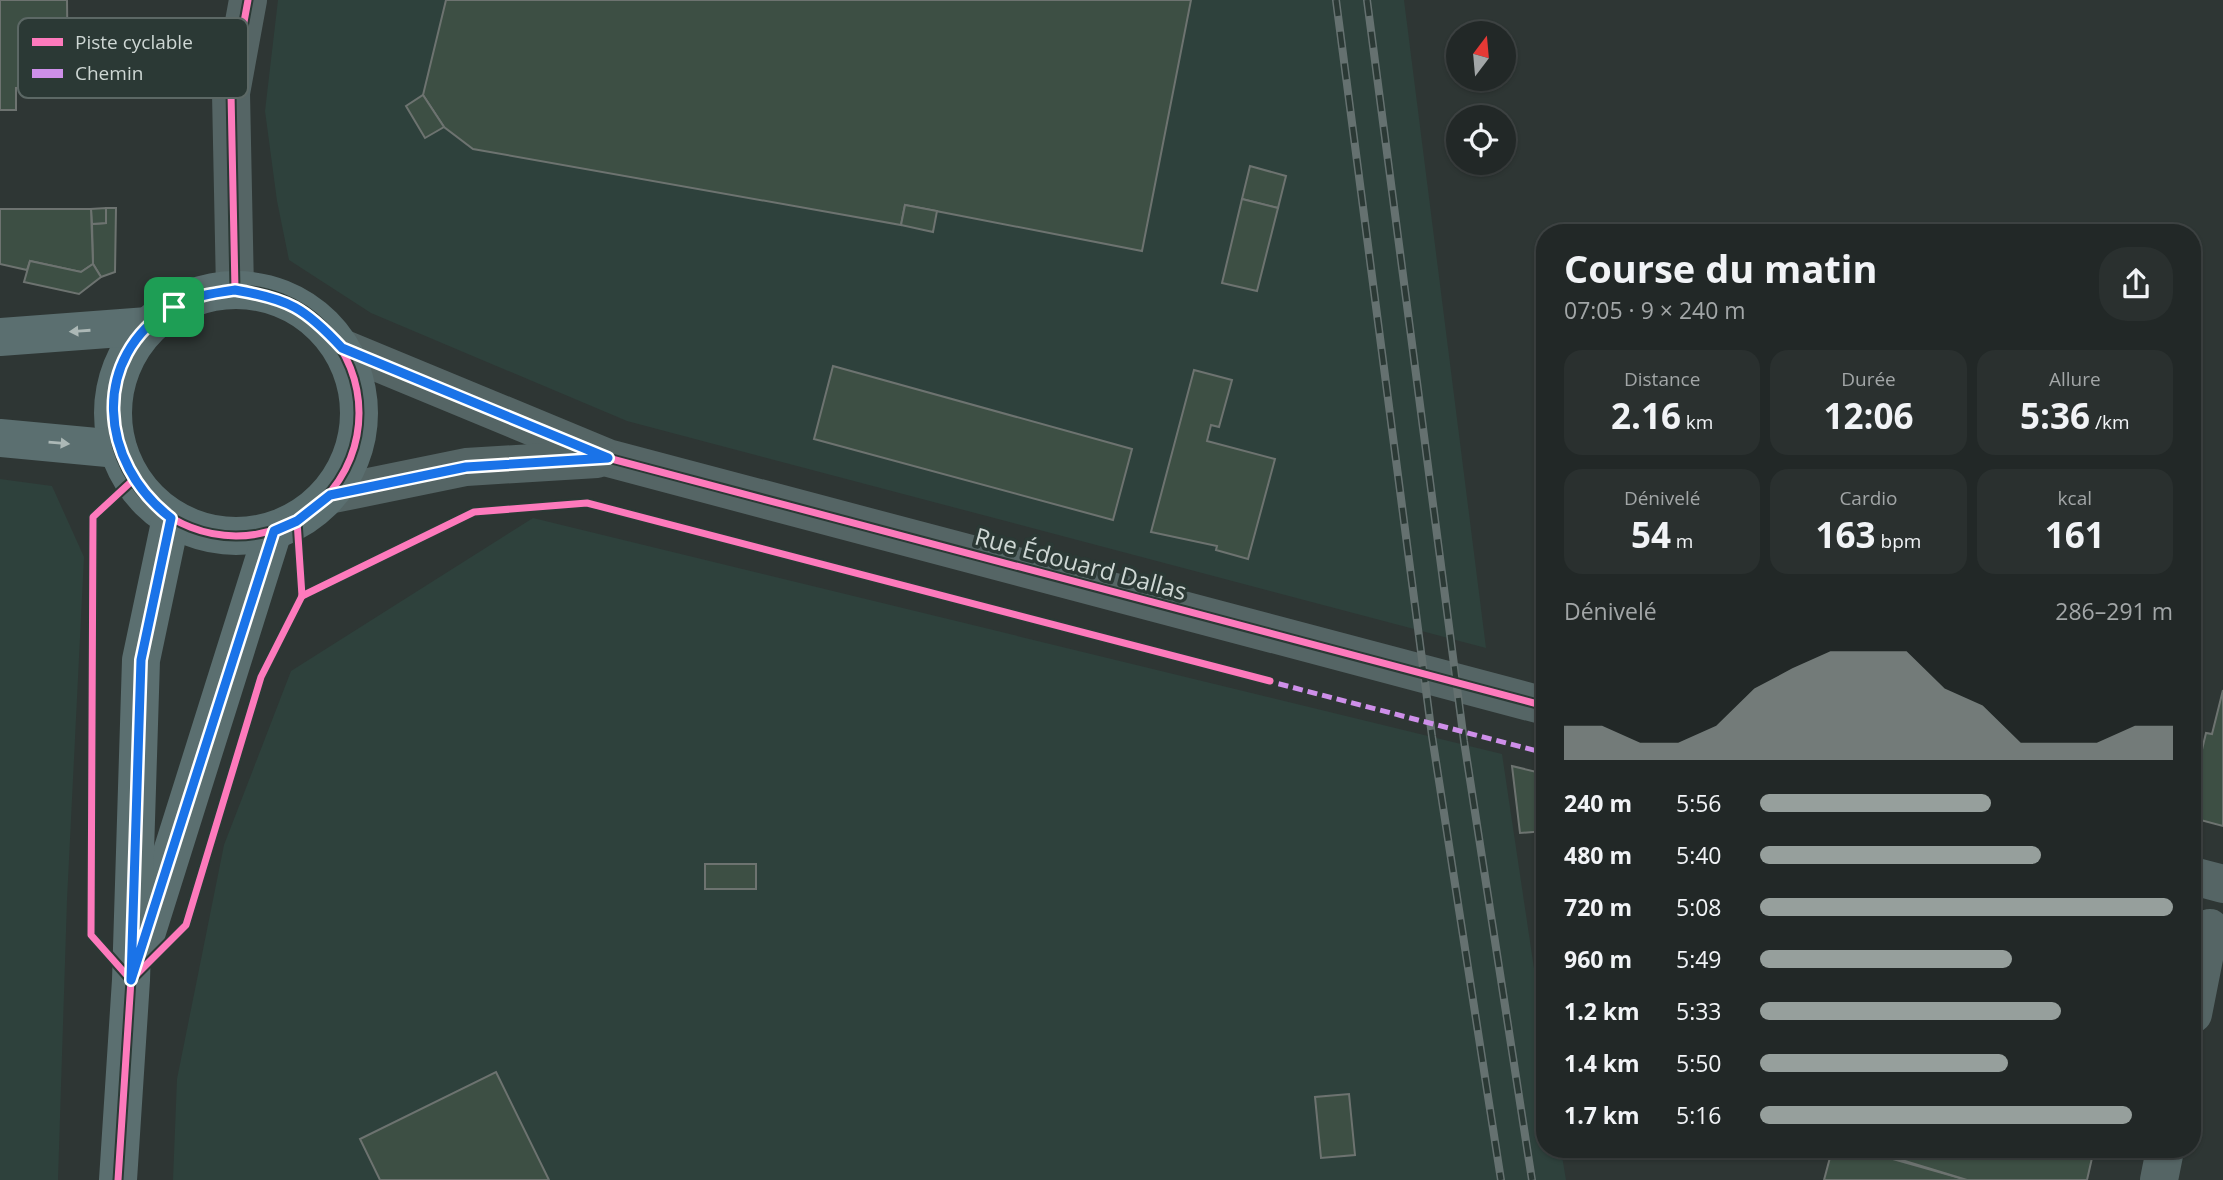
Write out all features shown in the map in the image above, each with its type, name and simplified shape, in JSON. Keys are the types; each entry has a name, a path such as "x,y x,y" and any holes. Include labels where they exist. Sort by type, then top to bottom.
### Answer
{"main road":[{"path":"235,290 276,297 313,317 342,348 357,384 360,424 351,461 330,495 297,521 274,531 239,537 204,532 171,518 150,502 133,480 118,449 112,417 116,383 128,353 148,326 174,307 203,294 235,290"},
{"path":"0,337 148,326"},
{"path":"0,438 118,449"},
{"path":"118,1180 131,980 141,660 171,518"},
{"path":"131,980 274,531"}],"street":[{"path":"245,18 248,0"},
{"path":"231,98 235,290"},
{"name":"Rue Édouard Dallas","path":"342,348 608,458 1536,704"},
{"name":"Rue Édouard Dallas","path":"330,495 466,467 608,458"},
{"path":"2201,878 2223,884"},
{"path":"2201,974 2210,928"},
{"path":"2159,1180 2163,1158"}],"shaded area":[{"path":"278,0 1404,0 1486,648 627,421 371,313 289,260 277,201 265,111"},
{"path":"0,479 52,486 84,557 67,900 58,1180 0,1180"},
{"path":"533,518 1502,754 1536,982 1536,1158 1562,1158 1566,1180 173,1180 177,1079 224,845 291,671"}],"building":[{"path":"0,0 67,0 67,18 18,18 16,110 0,110"},
{"path":"446,0 1191,0 1142,251 905,205 901,225 473,149 444,127 423,95"},
{"path":"423,95 444,127 425,138 406,106"},
{"path":"1250,166 1286,176 1278,208 1242,199"},
{"path":"1242,199 1278,208 1257,291 1222,283"},
{"path":"905,205 937,211 933,232 901,225"},
{"path":"106,208 116,208 115,272 101,277 93,264 92,224 106,223"},
{"path":"106,208 106,223 92,224 91,209"},
{"path":"0,209 91,209 93,264 81,272 30,261 27,270 0,264"},
{"path":"30,261 81,272 93,264 101,277 79,294 24,282"},
{"path":"833,366 1132,449 1113,520 814,439"},
{"path":"1194,370 1232,380 1219,427 1211,425 1207,441 1275,459 1248,559 1216,550 1217,546 1151,532"},
{"path":"2223,690 2223,826 2201,820 2201,754 2206,733 2212,734"},
{"path":"1512,766 1536,772 1536,832 1520,833"},
{"path":"705,864 756,864 756,889 705,889"},
{"path":"496,1072 549,1180 380,1180 360,1139"},
{"path":"1349,1094 1355,1155 1321,1158 1315,1097"},
{"path":"1830,1158 1889,1158 1967,1180 1824,1180"},
{"path":"1895,1158 2092,1158 2087,1180 1967,1180"}],"railway":[{"path":"1336,0 1432,736 1501,1180"},
{"path":"1367,0 1464,741 1532,1180"}],"marked path":[{"path":"1264,680 1536,751"}],"cycle path":[{"path":"245,18 248,0"},
{"path":"231,98 235,290"},
{"path":"236,290 283,300 304,311 323,326 338,345 349,366 359,413 349,460 338,481 323,500 304,515 283,526 236,536 189,526 168,515 149,500 134,481 123,460 113,413 123,366 134,345 149,326 168,311 189,300 236,290"},
{"path":"342,348 608,458 1536,704"},
{"path":"329,495 466,467 603,458"},
{"path":"131,980 91,935 93,517 133,480"},
{"path":"302,596 474,512 587,503 1270,681"},
{"path":"131,980 186,925 261,677 302,596 297,521"},
{"path":"118,1180 131,980"}],"route":[{"path":"235,290 276,297 313,317 342,348 608,458 466,467 330,495 297,521 274,531 131,980 141,660 171,518 150,502 133,480 118,449 112,417 116,383 128,353 148,326 174,307 203,294 235,290"}]}
